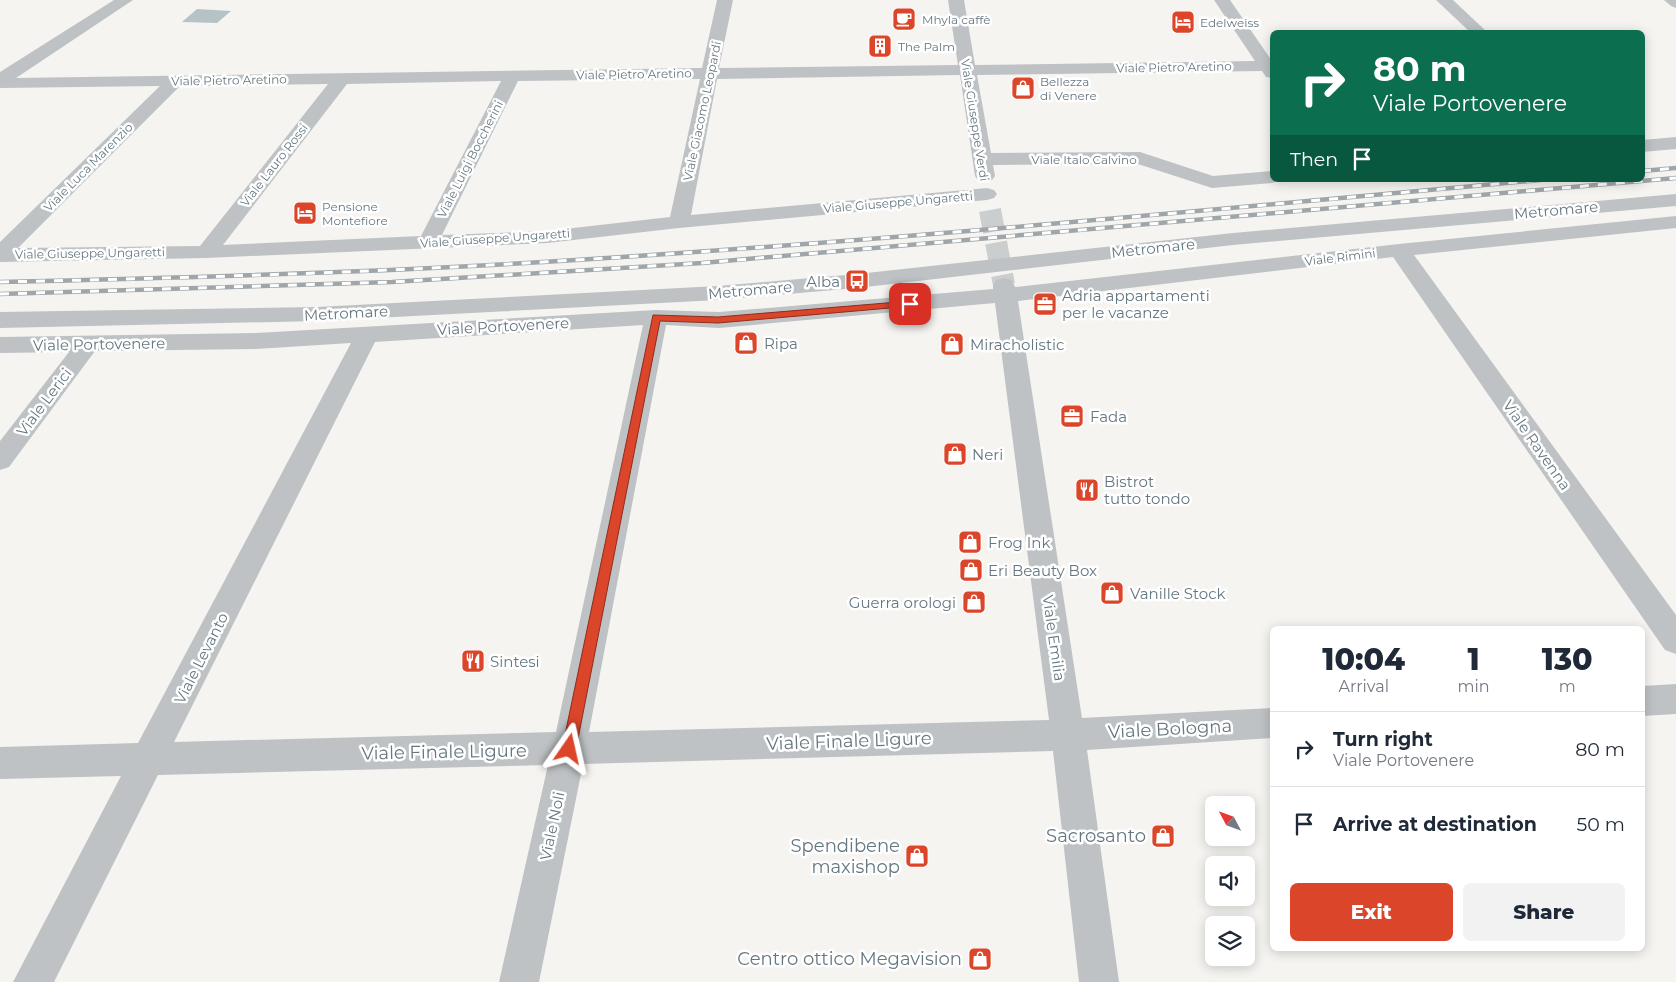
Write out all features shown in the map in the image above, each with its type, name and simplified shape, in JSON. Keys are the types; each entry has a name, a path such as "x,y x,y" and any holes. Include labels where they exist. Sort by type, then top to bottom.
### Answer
{"street":[{"path":"0,81 125,0"},
{"name":"Viale Giacomo Leopardi","path":"678,222 725,0"},
{"name":"Viale Giuseppe Verdi","path":"956,0 989,202"},
{"path":"1222,0 1270,69"},
{"path":"1444,0 1477,30"},
{"path":"1672,0 1676,3"},
{"name":"Viale Pietro Aretino","path":"0,81 967,70 1270,69"},
{"name":"Viale Luigi Boccherini","path":"428,243 512,76"},
{"name":"Viale Lauro Rossi","path":"206,252 342,78"},
{"name":"Viale Luca Marenzio","path":"0,254 176,80"},
{"path":"1645,146 1676,143"},
{"name":"Viale Italo Calvino","path":"982,159 1140,158 1212,182 1270,176"},
{"name":"Metromare","path":"0,320 317,314 718,293 867,280 1243,238 1676,200"},
{"name":"Viale Giuseppe Ungaretti","path":"0,254 206,252 547,237 678,222 989,202"},
{"name":"Viale Rimini","path":"1005,290 1676,222"},
{"name":"Viale Ravenna","path":"1399,250 1676,640"},
{"name":"Viale Portovenere","path":"0,346 256,341 656,317 718,320 1005,290"},
{"name":"Viale Emilia","path":"1005,290 1068,735 1099,982"},
{"name":"Viale Noli","path":"519,982 569,749 656,317"},
{"name":"Viale Levanto","path":"34,982 368,333"},
{"name":"Viale Lerici","path":"0,460 88,344"},
{"path":"1645,701 1676,700"},
{"name":"Viale Bologna","path":"1068,735 1270,723"},
{"name":"Viale Finale Ligure","path":"0,763 1068,735"}],"shaded area":[{"path":"197,9 231,11 217,23 182,22"}],"tunnel":[{"path":"990,210 1004,285"}],"railway":[{"path":"1645,171 1676,168"},
{"path":"1645,181 1676,178"},
{"path":"0,282 339,272 668,254 1042,225 1518,182"},
{"path":"0,294 392,282 702,263 1630,182"}],"place":[{"name":"Mhyla caffè","path":"904,19"},
{"name":"Edelweiss","path":"1183,22"},
{"name":"The Palm","path":"880,46"},
{"name":"Bellezza di Venere","path":"1023,88"},
{"name":"Pensione Montefiore","path":"305,213"},
{"name":"Alba","path":"857,281"},
{"name":"Adria appartamenti per le vacanze","path":"1045,304"},
{"name":"Ripa","path":"746,343"},
{"name":"Miracholistic","path":"952,344"},
{"name":"Fada","path":"1072,416"},
{"name":"Neri","path":"955,454"},
{"name":"Bistrot tutto tondo","path":"1087,490"},
{"name":"Frog Ink","path":"970,542"},
{"name":"Eri Beauty Box","path":"971,570"},
{"name":"Vanille Stock","path":"1112,593"},
{"name":"Guerra orologi","path":"974,602"},
{"name":"Sintesi","path":"473,661"},
{"name":"Sacrosanto","path":"1163,836"},
{"name":"Spendibene maxishop","path":"917,856"},
{"name":"Centro ottico Megavision","path":"980,959"}],"route":[{"path":"569,749 656,317 718,320 910,304"}]}
